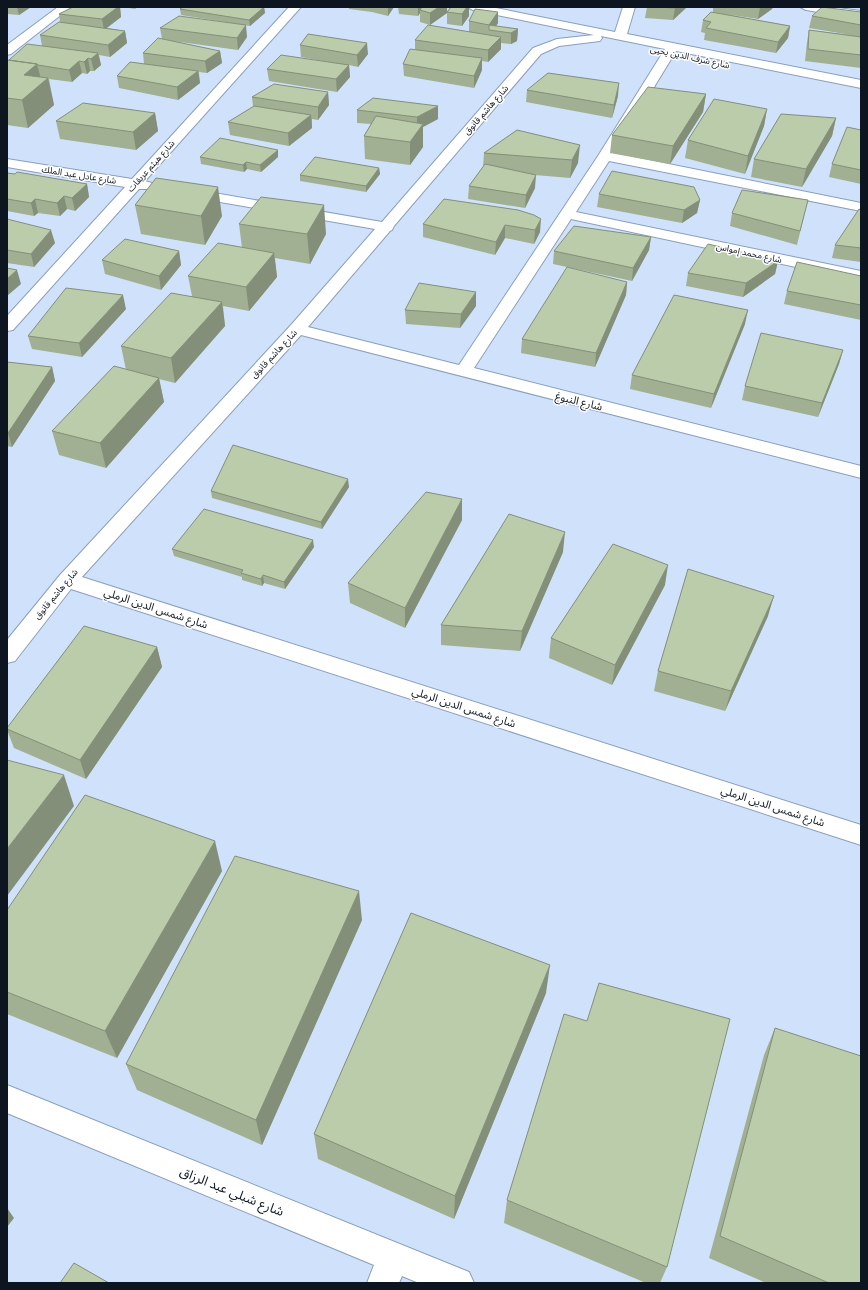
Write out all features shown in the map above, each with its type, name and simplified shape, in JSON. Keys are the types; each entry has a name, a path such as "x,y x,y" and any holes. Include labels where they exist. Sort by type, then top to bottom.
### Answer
{"street":[{"path":"7,51 65,7"},
{"name":"شارع شرف الدين يحيى","path":"476,7 596,38 861,84"},
{"path":"620,36 629,7"},
{"path":"806,7 861,15"},
{"name":"شارع هيثم عريقات","path":"7,326 294,8"},
{"path":"521,18 533,28 539,39"},
{"name":"شارع شرف الدين يحيى","path":"521,18 572,26 620,36 671,50 861,91"},
{"path":"539,39 555,28 572,26"},
{"path":"539,39 569,40 596,38"},
{"name":"شارع هاشم قانوق","path":"7,655 67,580 297,330 387,227 539,39"},
{"path":"463,371 605,156 671,50"},
{"path":"605,156 861,207"},
{"name":"شارع عادل عبد الملك","path":"7,163 158,187"},
{"path":"174,190 284,207 387,227"},
{"name":"شارع محمد إمواس","path":"566,214 861,276"},
{"name":"شارع النبوغ","path":"297,330 861,472"},
{"name":"شارع شمس الدين الرملي","path":"67,580 861,835"},
{"name":"شارع شبلي عبد الرزاق","path":"7,1099 388,1270 458,1283"}],"building":[{"path":"73,7 118,7 102,19 59,14"},
{"path":"183,7 264,7 249,20 180,9"},
{"path":"422,7 439,7 430,13 420,10"},
{"path":"451,7 467,7 462,14 447,12"},
{"path":"822,7 861,12 861,25 812,16"},
{"path":"475,9 498,12 489,25 469,21"},
{"path":"711,12 790,26 778,42 706,28 711,22 703,20"},
{"path":"179,16 246,25 237,38 160,28"},
{"path":"59,22 125,31 108,45 40,35"},
{"path":"428,25 501,37 488,50 415,40"},
{"path":"489,25 518,29 511,33 489,30"},
{"path":"809,30 861,37 861,55 808,49"},
{"path":"308,34 367,43 357,55 300,45"},
{"path":"158,38 220,51 205,61 143,53"},
{"path":"27,44 98,53 91,59 88,58 84,62 79,61 69,70 9,60"},
{"path":"410,49 482,58 474,76 403,64"},
{"path":"281,55 349,65 336,79 267,69"},
{"path":"7,60 37,64 24,75 48,78 22,100 7,98"},
{"path":"130,62 198,71 177,87 117,76"},
{"path":"548,73 619,83 614,105 527,90"},
{"path":"274,84 328,92 318,107 252,97"},
{"path":"648,87 706,94 673,146 612,135"},
{"path":"373,98 438,106 417,117 357,110"},
{"path":"714,99 767,109 748,156 688,140"},
{"path":"83,103 155,113 133,132 56,121"},
{"path":"254,106 311,115 288,133 228,122"},
{"path":"781,114 836,118 806,169 754,159"},
{"path":"376,116 423,124 410,142 364,136"},
{"path":"847,127 861,130 861,170 832,164"},
{"path":"517,130 580,145 572,160 484,153"},
{"path":"220,138 278,150 260,165 246,162 243,165 200,157"},
{"path":"315,157 379,168 366,186 300,175"},
{"path":"485,164 536,175 526,195 469,186"},
{"path":"612,171 694,187 700,200 684,210 599,194"},
{"path":"17,172 87,184 72,198 64,196 57,203 35,199 31,203 7,199 7,173 15,174"},
{"path":"156,178 218,187 201,216 135,205"},
{"path":"742,190 808,200 800,231 732,213"},
{"path":"261,197 324,205 307,234 239,224"},
{"path":"444,199 518,210 541,219 535,230 505,225 496,242 423,224"},
{"path":"859,209 861,210 861,248 835,245"},
{"path":"7,219 51,230 31,254 7,250"},
{"path":"574,226 651,237 633,268 554,251"},
{"path":"125,239 179,251 159,276 102,260"},
{"path":"218,243 274,253 246,287 188,276"},
{"path":"708,244 778,261 746,283 688,273"},
{"path":"797,262 861,276 861,305 787,291"},
{"path":"567,267 627,282 596,353 522,339"},
{"path":"7,268 17,270 7,279"},
{"path":"419,283 476,292 461,314 405,310"},
{"path":"66,288 123,295 79,343 28,336"},
{"path":"171,293 222,302 171,358 121,346"},
{"path":"674,295 748,310 714,394 632,375"},
{"path":"761,333 843,350 822,403 745,386"},
{"path":"7,362 52,367 8,433 7,433"},
{"path":"114,366 159,378 100,443 52,431"},
{"path":"233,445 348,479 321,522 211,491"},
{"path":"426,492 462,499 405,608 348,583"},
{"path":"204,509 313,540 284,582 263,575 261,579 241,573 243,570 172,549"},
{"path":"509,514 565,532 522,631 441,625"},
{"path":"613,544 668,565 615,665 551,638"},
{"path":"688,569 774,596 731,691 658,671"},
{"path":"84,626 157,647 80,760 7,728"},
{"path":"7,760 64,775 7,849"},
{"path":"85,795 215,841 105,1031 7,992 7,910"},
{"path":"235,856 359,891 256,1120 126,1064"},
{"path":"411,913 550,965 455,1196 314,1134"},
{"path":"599,983 730,1019 667,1267 507,1200 564,1014 587,1021"},
{"path":"775,1028 861,1056 861,1283 829,1283 720,1236"},
{"path":"74,1263 109,1283 60,1283"}]}
